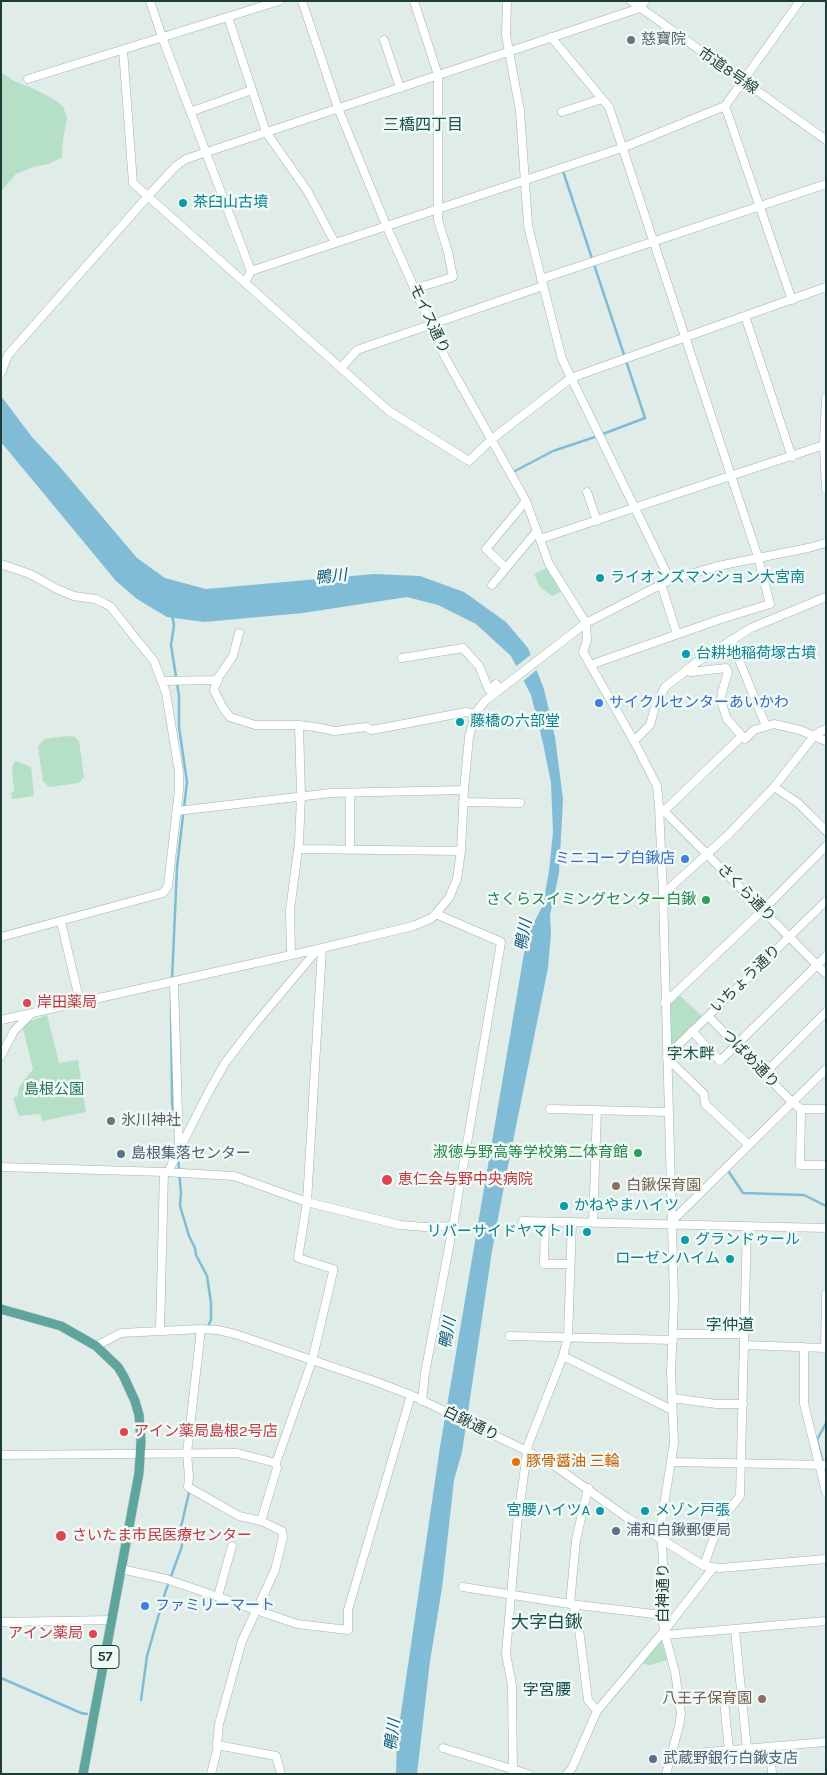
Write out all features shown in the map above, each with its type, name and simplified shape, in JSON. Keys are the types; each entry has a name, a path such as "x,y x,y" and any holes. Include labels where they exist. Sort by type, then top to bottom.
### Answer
{"main road":[{"name":"57","path":"1,1309 61,1326 96,1346 118,1367 129,1387 139,1415 141,1454 139,1473 83,1774"}],"street":[{"path":"150,1 251,271"},
{"path":"28,79 279,1"},
{"name":"モイス通り","path":"302,1 338,108 386,225 445,357 526,501 549,564 586,623"},
{"path":"414,1 438,75 438,220 448,252 453,277 414,289"},
{"path":"507,1 505,24 520,111 528,224 562,359 670,580"},
{"name":"市道8号線","path":"631,1 643,4 743,82 826,140"},
{"path":"245,282 251,271 622,148 726,106 800,1"},
{"path":"2,372 8,355 148,196 176,166 186,159 552,37 643,4"},
{"path":"228,17 266,132 308,192 335,243"},
{"path":"552,37 609,107 758,557 770,604 590,665 583,652 587,640 586,623"},
{"path":"384,40 400,88"},
{"path":"123,50 133,183 389,411 469,461 492,439 571,378 826,288"},
{"path":"190,112 252,90"},
{"path":"562,112 602,99"},
{"path":"726,106 792,300"},
{"path":"341,368 357,350 431,325 654,242 826,184"},
{"path":"745,316 792,457"},
{"path":"826,398 824,445 826,489"},
{"path":"540,539 824,445"},
{"path":"587,492 597,521"},
{"path":"506,568 486,549 526,501"},
{"path":"492,584 537,531"},
{"path":"1,1020 291,955 424,922 436,914 449,898 455,886 461,851 469,737 476,714 499,686 586,623 670,580 718,566 826,543"},
{"path":"1,564 30,574 74,596 95,599 111,607 154,661 166,693 179,790 168,886 163,893 1,937"},
{"path":"661,584 678,634"},
{"path":"634,741 650,726 665,687 686,670 751,628 826,597"},
{"path":"238,633 233,656 214,690 222,708 230,717 255,725 299,725 335,731 366,727 371,730 466,712 476,714"},
{"path":"732,640 766,726"},
{"path":"402,658 463,648 479,666 489,690 499,686"},
{"name":"白神通り","path":"590,665 634,741 657,786 662,808 665,1003 672,1223 672,1410 674,1443 662,1511 662,1615 664,1633 675,1672 681,1714 666,1774"},
{"path":"686,670 691,672 726,668 728,672 721,701 727,720 745,739 754,730 774,724 815,735 826,741"},
{"path":"162,681 218,680"},
{"path":"291,955 290,910 299,849 299,725"},
{"path":"663,894 708,854 774,787 815,735 826,729"},
{"path":"662,808 742,736"},
{"path":"774,787 798,803 826,831"},
{"path":"177,811 300,796 464,790"},
{"path":"350,793 350,850"},
{"path":"463,802 520,803"},
{"name":"さくら通り","path":"662,808 826,974"},
{"path":"665,1003 763,910 826,846"},
{"path":"299,849 461,851"},
{"name":"いちょう通り","path":"667,1057 826,901"},
{"path":"425,1402 426,1373 454,1226 501,942 436,914"},
{"path":"61,922 80,1002"},
{"path":"160,1330 166,1172 225,1063 255,1024 320,948"},
{"path":"261,1521 278,1468 276,1463 312,1361 333,1272 333,1269 298,1258 307,1202 320,948"},
{"path":"692,1031 720,1061 826,956"},
{"path":"174,982 179,1149"},
{"path":"764,1074 826,1012"},
{"path":"1,1056 14,1031 33,1013"},
{"name":"つばめ通り","path":"708,1016 792,1102 801,1108"},
{"path":"667,1057 704,1094 705,1104 749,1145"},
{"path":"672,1223 826,1069"},
{"path":"826,1109 801,1108 800,1165 826,1166"},
{"path":"550,1109 669,1112"},
{"path":"593,1223 597,1110"},
{"path":"1,1167 234,1176 307,1202 400,1225 425,1228 454,1226"},
{"path":"523,1222 672,1223 826,1228"},
{"path":"545,1222 544,1264 570,1264"},
{"path":"514,1772 512,1684 506,1654 510,1595 527,1451 563,1356 568,1337 572,1222"},
{"path":"567,1774 572,1768 597,1711 664,1633 708,1567 711,1545 722,1519 740,1496 747,1226"},
{"path":"744,1345 825,1348 826,1294"},
{"path":"205,1329 186,1453 189,1477 188,1488 238,1516 261,1521 282,1531 284,1537 275,1570 242,1641 220,1724 217,1745 276,1756 281,1774"},
{"name":"白鍬通り","path":"96,1346 121,1333 205,1329 243,1336 374,1381 410,1395 481,1428 558,1468 662,1541 708,1567"},
{"path":"510,1336 673,1337 744,1334"},
{"path":"804,1347 804,1404 823,1465 826,1492"},
{"path":"563,1356 672,1410"},
{"path":"121,1569 166,1579 297,1624 348,1630 348,1610 410,1395"},
{"path":"672,1398 716,1404 743,1404"},
{"path":"1,1455 237,1453 276,1463"},
{"path":"672,1462 823,1465"},
{"path":"588,1488 576,1540 572,1604 578,1621 588,1700 597,1711"},
{"path":"218,1596 232,1546"},
{"path":"708,1567 826,1558"},
{"path":"463,1588 662,1615"},
{"path":"1,1622 112,1620"},
{"path":"664,1633 735,1630 826,1621"},
{"path":"735,1630 747,1748"},
{"path":"724,1701 729,1750"},
{"path":"672,1755 826,1742"},
{"path":"770,1747 772,1774"},
{"path":"443,1748 514,1772 528,1774"},
{"path":"211,1774 217,1750"}],"green space":[{"path":"1,72 14,81 53,99 63,106 67,118 62,157 49,164 33,167 16,174 1,191"},
{"path":"548,567 562,591 552,596 540,587 534,574"},
{"path":"67,736 75,737 79,741 84,777 79,783 49,787 43,781 38,746 45,739"},
{"path":"15,761 31,767 34,796 12,799 11,793 14,792 12,768"},
{"path":"679,995 703,1017 675,1045 670,1043 669,1003"},
{"name":"島根公園","path":"47,1015 59,1063 78,1060 86,1112 42,1121 40,1114 19,1116 13,1098 18,1096 19,1087 33,1069 23,1029 28,1022"},
{"path":"661,1640 667,1660 650,1665 643,1664"}],"water":[{"path":"1,396 32,437 137,558 165,578 206,589 374,574 420,576 464,592 506,622 528,648 544,689 555,737 563,799 559,873 550,915 551,933 548,968 492,1251 462,1452 454,1480 442,1588 430,1661 417,1774 396,1774 397,1740 440,1447 527,936 543,905 549,871 553,832 551,783 531,695 511,656 476,624 438,605 407,597 303,613 204,622 167,617 137,599 116,581 1,442"}],"pier":[{"path":"533,653 539,668 522,682 514,668"},
{"path":"445,1405 470,1417 468,1429 443,1418"}],"waterway":[{"path":"515,471 553,451 645,418 563,171"},
{"path":"172,615 174,625 171,645 179,696 179,727 187,782 177,867 172,980"},
{"path":"171,995 172,1102 175,1132"},
{"path":"178,1157 180,1206 196,1255 207,1276 211,1303 211,1320 203,1336"},
{"path":"729,1172 743,1193 804,1195 826,1206"},
{"path":"826,1423 817,1440 826,1474"},
{"path":"141,1700 147,1656 165,1593 182,1546 181,1527 192,1480"},
{"path":"1,1678 87,1714"}],"place":[{"name":"慈寶院","path":"631,40"},
{"name":"茶臼山古墳","path":"183,203"},
{"name":"ライオンズマンション大宮南","path":"600,578"},
{"name":"台耕地稲荷塚古墳","path":"686,654"},
{"name":"サイクルセンターあいかわ","path":"599,703"},
{"name":"藤橋の六部堂","path":"460,722"},
{"name":"ミニコープ白鍬店","path":"685,859"},
{"name":"さくらスイミングセンター白鍬","path":"706,900"},
{"name":"岸田薬局","path":"27,1003"},
{"name":"氷川神社","path":"111,1121"},
{"name":"淑徳与野高等学校第二体育館","path":"638,1153"},
{"name":"島根集落センター","path":"121,1154"},
{"name":"恵仁会与野中央病院","path":"387,1180"},
{"name":"白鍬保育園","path":"616,1186"},
{"name":"かねやまハイツ","path":"564,1206"},
{"name":"リバーサイドヤマトⅡ","path":"587,1232"},
{"name":"グランドゥール","path":"685,1240"},
{"name":"ローゼンハイム","path":"730,1259"},
{"name":"アイン薬局島根2号店","path":"124,1432"},
{"name":"豚骨醤油 三輪","path":"516,1462"},
{"name":"宮腰ハイツA","path":"600,1511"},
{"name":"メゾン戸張","path":"645,1511"},
{"name":"浦和白鍬郵便局","path":"616,1531"},
{"name":"さいたま市民医療センター","path":"61,1536"},
{"name":"ファミリーマート","path":"145,1606"},
{"name":"アイン薬局","path":"93,1634"},
{"name":"八王子保育園","path":"762,1699"},
{"name":"武蔵野銀行白鍬支店","path":"653,1759"}],"district":[{"name":"三橋四丁目","path":"423,125"},
{"name":"字木畔","path":"691,1054"},
{"name":"字仲道","path":"730,1325"},
{"name":"大字白鍬","path":"547,1623"},
{"name":"字宮腰","path":"547,1690"}],"water label":[{"name":"鴨川","path":"331,577"},
{"name":"鴨川","path":"524,935"},
{"name":"鴨川","path":"448,1333"},
{"name":"鴨川","path":"393,1735"}]}
